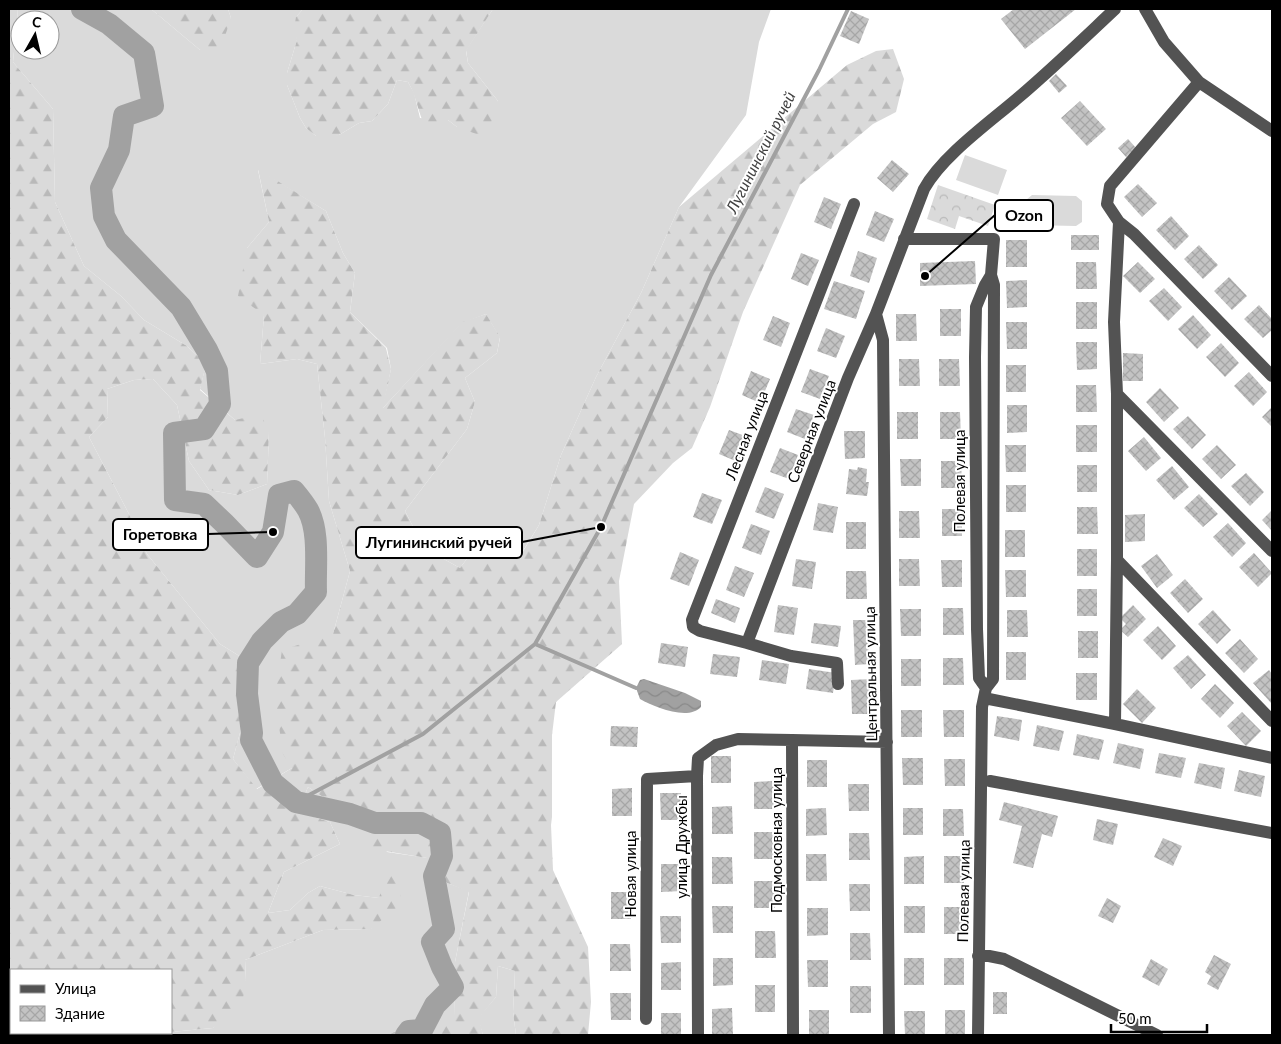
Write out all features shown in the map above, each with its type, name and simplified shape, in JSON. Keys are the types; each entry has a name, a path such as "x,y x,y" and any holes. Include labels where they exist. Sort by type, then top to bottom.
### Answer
{"street":[{"name":"Северная улица","path":"747,643 848,378 876,314 924,189 932,174 1048,73 1115,9"},
{"path":"1145,9 1164,42 1199,82 1254,121 1272,131"},
{"path":"1199,82 1110,186 1107,204 1119,222 1134,234 1272,376"},
{"name":"Лесная улица","path":"747,643 700,632 693,627 692,620 854,204"},
{"path":"1114,724 1117,560 1117,394 1114,322 1119,222"},
{"name":"Полевая улица","path":"904,239 994,239 991,275 994,286 993,679 985,693 982,707 978,1035"},
{"name":"Полевая улица","path":"985,693 979,678 975,489 976,307 984,285 991,275"},
{"name":"Центральная улица","path":"876,314 883,340 889,1035"},
{"path":"1117,394 1272,551"},
{"path":"975,489 993,488"},
{"path":"1117,560 1272,722"},
{"path":"747,643 791,656 837,663 838,684"},
{"path":"985,693 1114,724 1272,758"},
{"name":"улица Дружбы","path":"698,1035 696,776 698,758 716,745 738,738 792,740"},
{"path":"792,740 887,742"},
{"name":"Подмосковная улица","path":"792,740 793,1035"},
{"name":"Новая улица","path":"646,1018 647,779 696,776"},
{"path":"990,781 1272,833"},
{"path":"978,956 1004,959 1157,1035"}],"green space":[{"path":"9,9 18,9 10,10 10,60 13,60 53,109 55,202 84,266 121,296 144,320 187,346 206,364 200,390 235,420 261,414 269,433 267,484 238,495 209,490 189,461 177,405 153,379 134,380 107,389 108,417 89,437 129,514 147,554 220,644 241,657 241,729 233,759 257,789 292,768 283,754 275,698 282,650 333,634 350,571 329,501 325,438 317,364 297,359 260,364 264,315 238,296 247,248 269,222 258,169 326,211 343,253 355,273 350,312 386,348 391,369 383,408 462,322 486,314 500,337 497,353 465,378 475,402 467,429 405,511 424,548 460,568 472,552 504,533 522,553 539,525 561,455 596,377 641,293 679,207 847,65 876,51 893,49 904,79 896,112 873,124 800,185 743,312 710,407 692,448 673,463 634,504 619,581 622,644 556,702 552,735 551,825 553,870 588,947 591,1002 588,1035 516,1035 513,1012 515,971 498,966 496,997 479,1018 483,1035 388,1035 406,1026 454,1016 455,962 469,892 447,883 427,858 372,849 369,819 326,799 308,787 298,812 330,822 340,844 284,872 268,913 290,910 308,893 320,886 354,895 379,898 387,871 400,878 401,904 371,929 323,930 245,960 246,980 242,1005 213,1028 172,1032 172,969 10,969 10,1034 167,1035 9,1035"},
{"path":"18,9 151,9 200,50 231,18 228,9 303,9 296,17 297,40 287,73 287,85 300,118 306,128 316,136 339,135 359,123 372,121 388,104 397,80 408,82 414,93 420,118 448,120 457,127 498,101 468,63 466,50 493,9 771,9 759,42 746,115 679,207 641,293 596,377 561,455 539,525 521,554 472,552 460,568 424,548 405,511 467,429 475,402 465,378 497,353 500,338 486,314 462,323 382,409 391,369 387,348 350,312 355,273 343,253 326,211 258,170 269,222 247,248 264,315 260,364 297,359 317,364 325,438 329,501 350,571 292,768 256,789 233,759 241,729 241,657 220,644 147,554 129,514 89,437 108,417 107,389 134,380 153,379 177,405 189,461 209,490 238,495 267,484 269,433 235,420 200,389 206,364 187,346 144,320 121,296 84,266 55,202 53,109 13,62 13,60 60,60 60,10"},
{"path":"151,9 228,9 231,18 221,48 200,50"},
{"path":"303,9 493,9 466,51 468,63 498,101 490,127 482,136 457,127 448,120 426,128 408,82 397,80 388,104 372,121 359,123 339,135 329,138 316,136 306,128 300,118 287,85 287,73 297,40 294,29 296,17"},
{"path":"965,155 1007,170 998,195 956,180"},
{"path":"938,185 995,205 988,226 959,216 955,229 927,219"},
{"path":"1032,195 1076,196 1082,201 1082,222 1076,226 1030,225 1025,221 1026,200"},
{"path":"308,787 326,799 369,819 387,852 428,858 447,883 469,891 455,962 454,1017 406,1026 388,1035 167,1035 172,1034 172,1032 213,1028 246,980 245,960 323,930 371,929 379,898 354,895 320,886 308,893 290,910 268,913 284,872 340,844 330,822 298,812"},
{"path":"498,966 515,971 513,1012 516,1035 483,1035 478,1018 496,997"}],"water":[{"path":"644,679 685,693 701,701 701,707 688,713 680,713 662,709 646,702 640,699 636,688 640,680"}],"building":[{"path":"1014,9 1076,9 1025,49 1001,19"},
{"path":"851,11 869,19 859,44 840,36"},
{"path":"1056,74 1067,86 1059,93 1049,81"},
{"path":"1080,101 1106,129 1087,146 1061,118"},
{"path":"1128,139 1136,148 1126,157 1118,148"},
{"path":"892,160 909,174 893,192 877,178"},
{"path":"1138,184 1157,203 1142,217 1124,197"},
{"path":"824,197 841,204 831,229 814,222"},
{"path":"875,211 894,219 884,242 866,235"},
{"path":"1171,216 1189,236 1175,250 1156,230"},
{"path":"1071,235 1099,235 1099,250 1071,250"},
{"path":"1006,240 1027,240 1027,267 1006,267"},
{"path":"1199,245 1218,265 1203,279 1184,259"},
{"path":"858,251 877,258 869,283 850,276"},
{"path":"801,253 819,260 808,286 791,279"},
{"path":"975,261 976,284 920,286 920,263"},
{"path":"1076,262 1096,262 1097,289 1076,289"},
{"path":"1138,262 1155,279 1140,293 1123,276"},
{"path":"1229,277 1247,296 1232,310 1214,291"},
{"path":"1027,280 1027,307 1007,308 1006,281"},
{"path":"834,281 865,291 856,319 824,309"},
{"path":"1164,288 1182,307 1168,321 1149,301"},
{"path":"1076,302 1097,302 1097,329 1076,329"},
{"path":"1259,305 1272,319 1272,330 1263,338 1244,319"},
{"path":"940,309 961,309 961,336 940,336"},
{"path":"896,314 916,314 917,341 896,341"},
{"path":"1193,315 1211,335 1197,349 1178,329"},
{"path":"773,316 790,323 781,347 763,340"},
{"path":"1006,322 1027,322 1027,349 1007,349"},
{"path":"826,328 845,336 836,358 817,351"},
{"path":"1076,342 1097,342 1097,369 1077,370"},
{"path":"1221,343 1239,363 1225,377 1206,357"},
{"path":"1123,353 1143,354 1143,381 1123,381"},
{"path":"899,359 919,359 920,386 899,386"},
{"path":"939,359 959,359 960,386 939,386"},
{"path":"1006,365 1026,365 1026,392 1006,392"},
{"path":"810,369 829,376 820,399 801,392"},
{"path":"751,371 770,379 760,403 742,395"},
{"path":"1249,372 1267,392 1253,406 1234,386"},
{"path":"1076,385 1096,385 1097,412 1076,412"},
{"path":"1160,388 1179,408 1164,422 1146,402"},
{"path":"1007,405 1027,405 1027,432 1007,433"},
{"path":"1272,407 1272,427 1262,417"},
{"path":"796,409 814,415 805,439 787,432"},
{"path":"897,412 918,412 918,439 897,439"},
{"path":"940,412 960,412 961,439 940,439"},
{"path":"1188,416 1206,435 1192,449 1173,429"},
{"path":"1076,425 1097,425 1097,452 1076,452"},
{"path":"729,430 748,437 738,462 719,454"},
{"path":"844,431 865,431 865,458 845,459"},
{"path":"1144,437 1161,458 1146,471 1128,451"},
{"path":"1005,445 1026,445 1026,472 1006,472"},
{"path":"1217,445 1236,465 1221,479 1202,459"},
{"path":"780,448 798,455 789,479 770,472"},
{"path":"900,459 921,459 921,486 901,486"},
{"path":"941,461 961,461 962,488 941,488"},
{"path":"1077,465 1097,465 1097,492 1077,492"},
{"path":"1172,466 1189,487 1174,500 1156,480"},
{"path":"858,467 867,469 866,482 869,482 867,496 846,494 849,469 857,470"},
{"path":"1246,473 1264,492 1250,506 1231,486"},
{"path":"1006,485 1026,485 1026,512 1006,512"},
{"path":"765,487 784,494 774,519 755,512"},
{"path":"702,493 722,500 712,524 693,517"},
{"path":"1199,494 1218,514 1203,527 1184,508"},
{"path":"818,503 838,507 833,533 813,530"},
{"path":"1077,507 1097,507 1098,534 1077,534"},
{"path":"942,509 962,509 962,536 942,536"},
{"path":"1272,510 1272,531 1262,520"},
{"path":"899,511 919,511 920,538 899,538"},
{"path":"1145,514 1145,541 1125,542 1125,515"},
{"path":"846,522 866,522 866,549 846,549"},
{"path":"1228,523 1246,543 1232,557 1213,537"},
{"path":"751,524 770,531 761,555 742,548"},
{"path":"1005,530 1025,530 1025,557 1005,557"},
{"path":"1077,549 1097,549 1097,576 1077,576"},
{"path":"680,552 699,560 689,586 670,579"},
{"path":"1254,553 1272,573 1258,587 1239,567"},
{"path":"1157,554 1173,575 1157,588 1141,566"},
{"path":"796,559 816,562 812,589 792,586"},
{"path":"899,559 919,559 920,586 899,586"},
{"path":"941,560 962,560 962,587 942,587"},
{"path":"735,566 754,573 744,597 726,590"},
{"path":"1005,570 1026,570 1026,597 1006,597"},
{"path":"846,571 866,571 867,599 846,599"},
{"path":"1185,579 1203,599 1188,613 1170,593"},
{"path":"1077,589 1097,589 1097,616 1077,616"},
{"path":"716,599 740,608 735,623 711,613"},
{"path":"778,605 798,608 794,635 774,632"},
{"path":"1133,605 1146,619 1128,637 1120,630 1126,624 1120,618"},
{"path":"943,608 963,608 964,635 943,635"},
{"path":"900,609 921,609 921,636 901,636"},
{"path":"1007,610 1027,610 1028,637 1007,637"},
{"path":"1213,610 1231,630 1217,644 1198,624"},
{"path":"853,620 867,620 869,664 855,665"},
{"path":"814,623 841,626 838,647 811,643"},
{"path":"1158,626 1176,646 1162,660 1143,640"},
{"path":"1078,631 1098,631 1098,658 1078,658"},
{"path":"1240,639 1258,659 1244,673 1225,653"},
{"path":"661,643 688,647 685,667 658,663"},
{"path":"1006,652 1026,652 1026,680 1006,680"},
{"path":"713,654 740,657 737,677 710,674"},
{"path":"1188,655 1206,675 1191,689 1173,668"},
{"path":"943,658 963,658 964,685 943,685"},
{"path":"901,659 921,659 921,686 901,686"},
{"path":"762,660 789,664 786,684 759,680"},
{"path":"809,669 836,673 833,693 806,689"},
{"path":"1269,670 1272,674 1271,703 1253,683"},
{"path":"1076,673 1097,673 1097,700 1076,700"},
{"path":"872,679 872,714 852,714 851,680"},
{"path":"1215,684 1234,703 1220,718 1201,699"},
{"path":"1137,689 1156,708 1142,723 1123,704"},
{"path":"901,710 922,710 922,737 901,737"},
{"path":"943,710 964,710 964,737 944,737"},
{"path":"1242,712 1261,731 1246,746 1227,726"},
{"path":"997,716 1022,720 1019,741 994,736"},
{"path":"1037,725 1064,731 1059,751 1033,746"},
{"path":"611,726 638,727 637,747 610,746"},
{"path":"1077,734 1104,740 1099,760 1073,755"},
{"path":"1118,743 1144,749 1140,769 1113,763"},
{"path":"1159,753 1186,758 1181,778 1155,773"},
{"path":"711,756 731,756 731,783 711,783"},
{"path":"902,758 923,758 923,785 903,785"},
{"path":"944,759 965,759 965,786 945,786"},
{"path":"807,760 827,760 827,787 807,787"},
{"path":"1199,763 1225,768 1221,789 1194,783"},
{"path":"1239,770 1265,776 1261,797 1234,791"},
{"path":"774,781 774,809 754,809 754,782"},
{"path":"848,784 869,784 869,811 849,811"},
{"path":"632,788 632,816 612,816 612,789"},
{"path":"660,793 681,793 681,820 661,820"},
{"path":"1004,802 1058,816 1052,837 1042,834 1033,868 1013,863 1022,826 999,820"},
{"path":"732,806 733,834 712,834 712,807"},
{"path":"826,808 827,835 806,836 806,809"},
{"path":"903,808 923,808 923,835 903,835"},
{"path":"943,809 963,809 964,836 943,836"},
{"path":"1097,819 1118,824 1113,845 1093,840"},
{"path":"754,832 774,832 774,859 754,859"},
{"path":"849,833 869,833 870,860 849,860"},
{"path":"1163,838 1182,846 1173,866 1154,857"},
{"path":"806,854 826,854 827,881 806,881"},
{"path":"924,856 924,884 904,884 904,857"},
{"path":"944,856 964,856 964,883 944,883"},
{"path":"712,857 732,857 733,884 712,884"},
{"path":"661,864 682,864 682,891 661,892"},
{"path":"754,881 774,881 775,908 754,908"},
{"path":"849,884 870,884 870,911 850,911"},
{"path":"611,892 631,892 631,919 611,919"},
{"path":"1107,898 1121,906 1113,923 1098,916"},
{"path":"712,906 733,906 733,933 713,933"},
{"path":"904,906 925,906 925,933 904,933"},
{"path":"944,907 964,907 964,934 944,934"},
{"path":"807,908 828,908 828,935 807,936"},
{"path":"660,916 681,916 681,943 661,943"},
{"path":"755,931 775,931 776,958 755,958"},
{"path":"850,933 870,933 871,960 850,960"},
{"path":"610,944 630,944 631,971 610,971"},
{"path":"1214,955 1231,964 1218,990 1207,984 1211,976 1205,972"},
{"path":"713,958 733,958 733,985 713,986"},
{"path":"904,958 924,958 924,985 904,985"},
{"path":"944,958 964,958 964,985 944,985"},
{"path":"1151,959 1168,969 1159,986 1142,977"},
{"path":"807,960 828,960 828,987 808,987"},
{"path":"681,962 681,990 661,990 661,963"},
{"path":"755,985 775,985 775,1012 755,1012"},
{"path":"850,986 871,986 871,1013 850,1013"},
{"path":"993,992 1007,992 1007,1014 993,1014"},
{"path":"610,993 631,993 631,1020 611,1020"},
{"path":"732,1008 733,1035 712,1035 712,1009"},
{"path":"809,1010 829,1010 829,1035 809,1035"},
{"path":"945,1010 965,1010 965,1035 945,1035"},
{"path":"904,1011 925,1011 925,1035 905,1035"},
{"path":"661,1013 681,1013 681,1035 661,1035"}],"waterway":[{"path":"82,9 109,24 144,53 153,106 124,116 119,150 101,188 104,216 116,240 181,307 207,350 217,371 220,404 204,429 174,433 175,500 204,504 257,557 273,532 279,495 294,491 303,502 312,519 316,539 316,592 297,614 281,622 262,641 248,663 247,694 252,733 251,740 273,783 296,802 350,814 375,823 421,823 440,833 442,856 434,876 444,929 432,942 442,967 453,987 435,1005 422,1030 409,1031 406,1035"},
{"name":"Лугининский ручей","path":"296,802 423,734 535,644 601,527 711,275 819,70 848,9"},
{"path":"535,644 636,688"}],"place":[{"name":"Ozon","path":"925,276"},
{"name":"Лугининский ручей","path":"601,527"},
{"name":"Горетовка","path":"273,532"}]}
